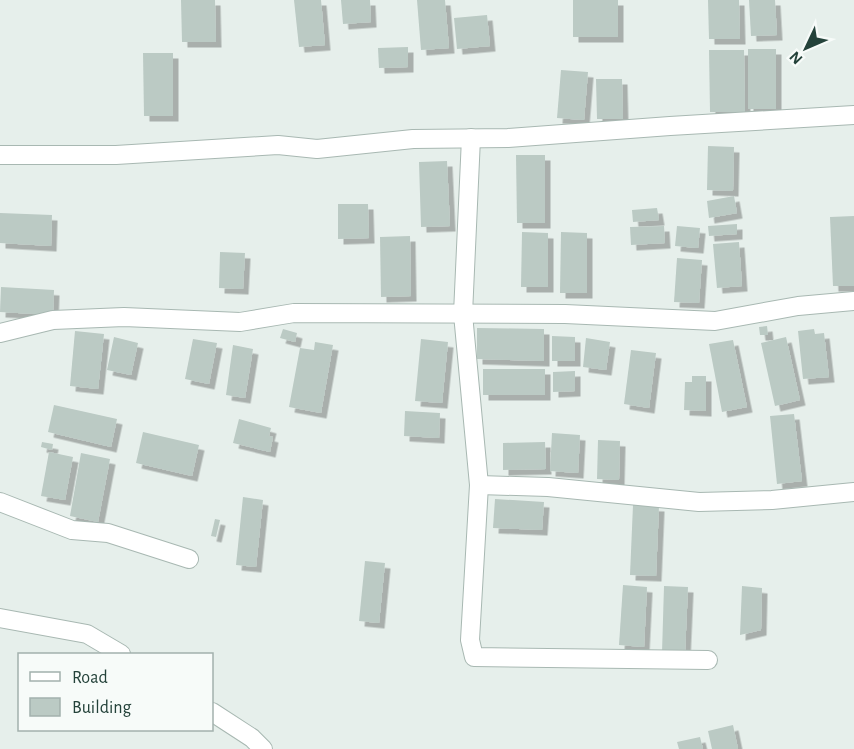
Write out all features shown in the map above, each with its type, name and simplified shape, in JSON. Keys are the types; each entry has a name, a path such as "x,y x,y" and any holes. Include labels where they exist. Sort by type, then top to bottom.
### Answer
{"street":[{"path":"0,155 116,154 278,145 317,149 413,139 508,138 703,123 854,115"},
{"path":"471,138 463,314 479,485 470,640 474,657 708,660"},
{"path":"0,333 53,320 124,317 240,322 294,313 565,314 715,321 798,306 854,301"},
{"path":"479,485 548,487 699,501 772,500 854,492"},
{"path":"0,502 72,530 108,533 189,559"},
{"path":"0,618 87,633 119,653"},
{"path":"213,713 252,738 263,749"}],"building":[{"path":"181,0 215,0 216,42 182,42"},
{"path":"294,0 321,0 325,45 299,47"},
{"path":"341,0 370,0 371,22 343,24"},
{"path":"417,0 445,0 449,48 421,50"},
{"path":"573,0 618,0 618,37 573,37"},
{"path":"708,0 739,0 740,39 709,39"},
{"path":"749,0 775,0 777,35 751,36"},
{"path":"487,15 490,46 457,49 454,18"},
{"path":"408,47 408,67 379,68 378,48"},
{"path":"748,49 776,49 776,109 748,109"},
{"path":"709,50 744,50 745,112 710,112"},
{"path":"143,53 173,53 173,116 144,116"},
{"path":"561,70 588,72 584,120 557,118"},
{"path":"596,79 622,79 623,119 597,119"},
{"path":"708,146 734,147 733,191 707,190"},
{"path":"516,155 545,155 545,223 517,223"},
{"path":"447,161 450,226 421,227 419,162"},
{"path":"734,196 737,213 709,218 707,201"},
{"path":"338,204 368,204 369,238 338,239"},
{"path":"657,208 659,220 633,222 632,210"},
{"path":"0,213 52,215 51,246 0,243"},
{"path":"854,216 854,286 833,286 830,217"},
{"path":"737,224 737,234 709,236 708,226"},
{"path":"664,226 665,243 631,245 630,227"},
{"path":"677,226 700,228 698,248 675,246"},
{"path":"522,232 548,233 548,287 521,287"},
{"path":"561,232 587,233 587,293 560,293"},
{"path":"410,236 411,296 381,297 380,237"},
{"path":"739,242 742,286 717,288 713,244"},
{"path":"220,252 245,253 243,289 219,288"},
{"path":"677,258 702,260 699,303 674,302"},
{"path":"1,287 54,290 53,315 0,312"},
{"path":"767,326 768,335 760,335 759,327"},
{"path":"477,328 544,329 544,361 477,359"},
{"path":"283,329 297,333 295,342 280,338"},
{"path":"814,329 815,334 824,333 829,377 803,379 798,331"},
{"path":"75,331 104,334 98,389 70,386"},
{"path":"552,336 575,337 575,361 552,361"},
{"path":"114,337 138,343 131,375 107,370"},
{"path":"786,337 800,400 775,406 761,343"},
{"path":"586,338 610,342 606,370 583,367"},
{"path":"193,339 217,343 209,384 185,379"},
{"path":"421,339 448,342 442,403 415,401"},
{"path":"733,340 747,407 722,412 709,344"},
{"path":"315,342 333,345 321,413 289,407 300,348 314,350"},
{"path":"233,345 253,349 245,398 226,395"},
{"path":"631,350 656,353 649,408 624,404"},
{"path":"483,369 545,369 545,395 483,395"},
{"path":"575,371 575,391 553,392 553,372"},
{"path":"692,376 706,376 706,411 684,410 685,382 692,382"},
{"path":"54,405 117,419 111,447 48,432"},
{"path":"405,411 440,413 439,438 404,436"},
{"path":"794,414 802,481 777,484 770,416"},
{"path":"239,419 271,428 269,436 273,437 270,452 233,443"},
{"path":"143,432 199,445 192,476 136,463"},
{"path":"552,433 580,435 578,473 550,471"},
{"path":"598,440 620,441 619,480 597,479"},
{"path":"42,442 53,444 52,450 41,447"},
{"path":"545,442 546,469 503,470 503,443"},
{"path":"49,452 73,457 65,500 41,496"},
{"path":"81,453 110,459 98,522 70,516"},
{"path":"243,497 263,500 256,567 236,565"},
{"path":"495,499 544,502 542,530 493,528"},
{"path":"633,505 659,506 656,576 630,575"},
{"path":"215,519 220,520 216,537 211,536"},
{"path":"365,561 385,563 379,623 359,621"},
{"path":"623,585 647,587 644,647 619,645"},
{"path":"664,586 688,587 685,654 662,653"},
{"path":"742,586 762,588 761,630 740,635"},
{"path":"733,725 738,749 712,749 708,731"},
{"path":"700,737 703,749 679,749 677,742"}]}
